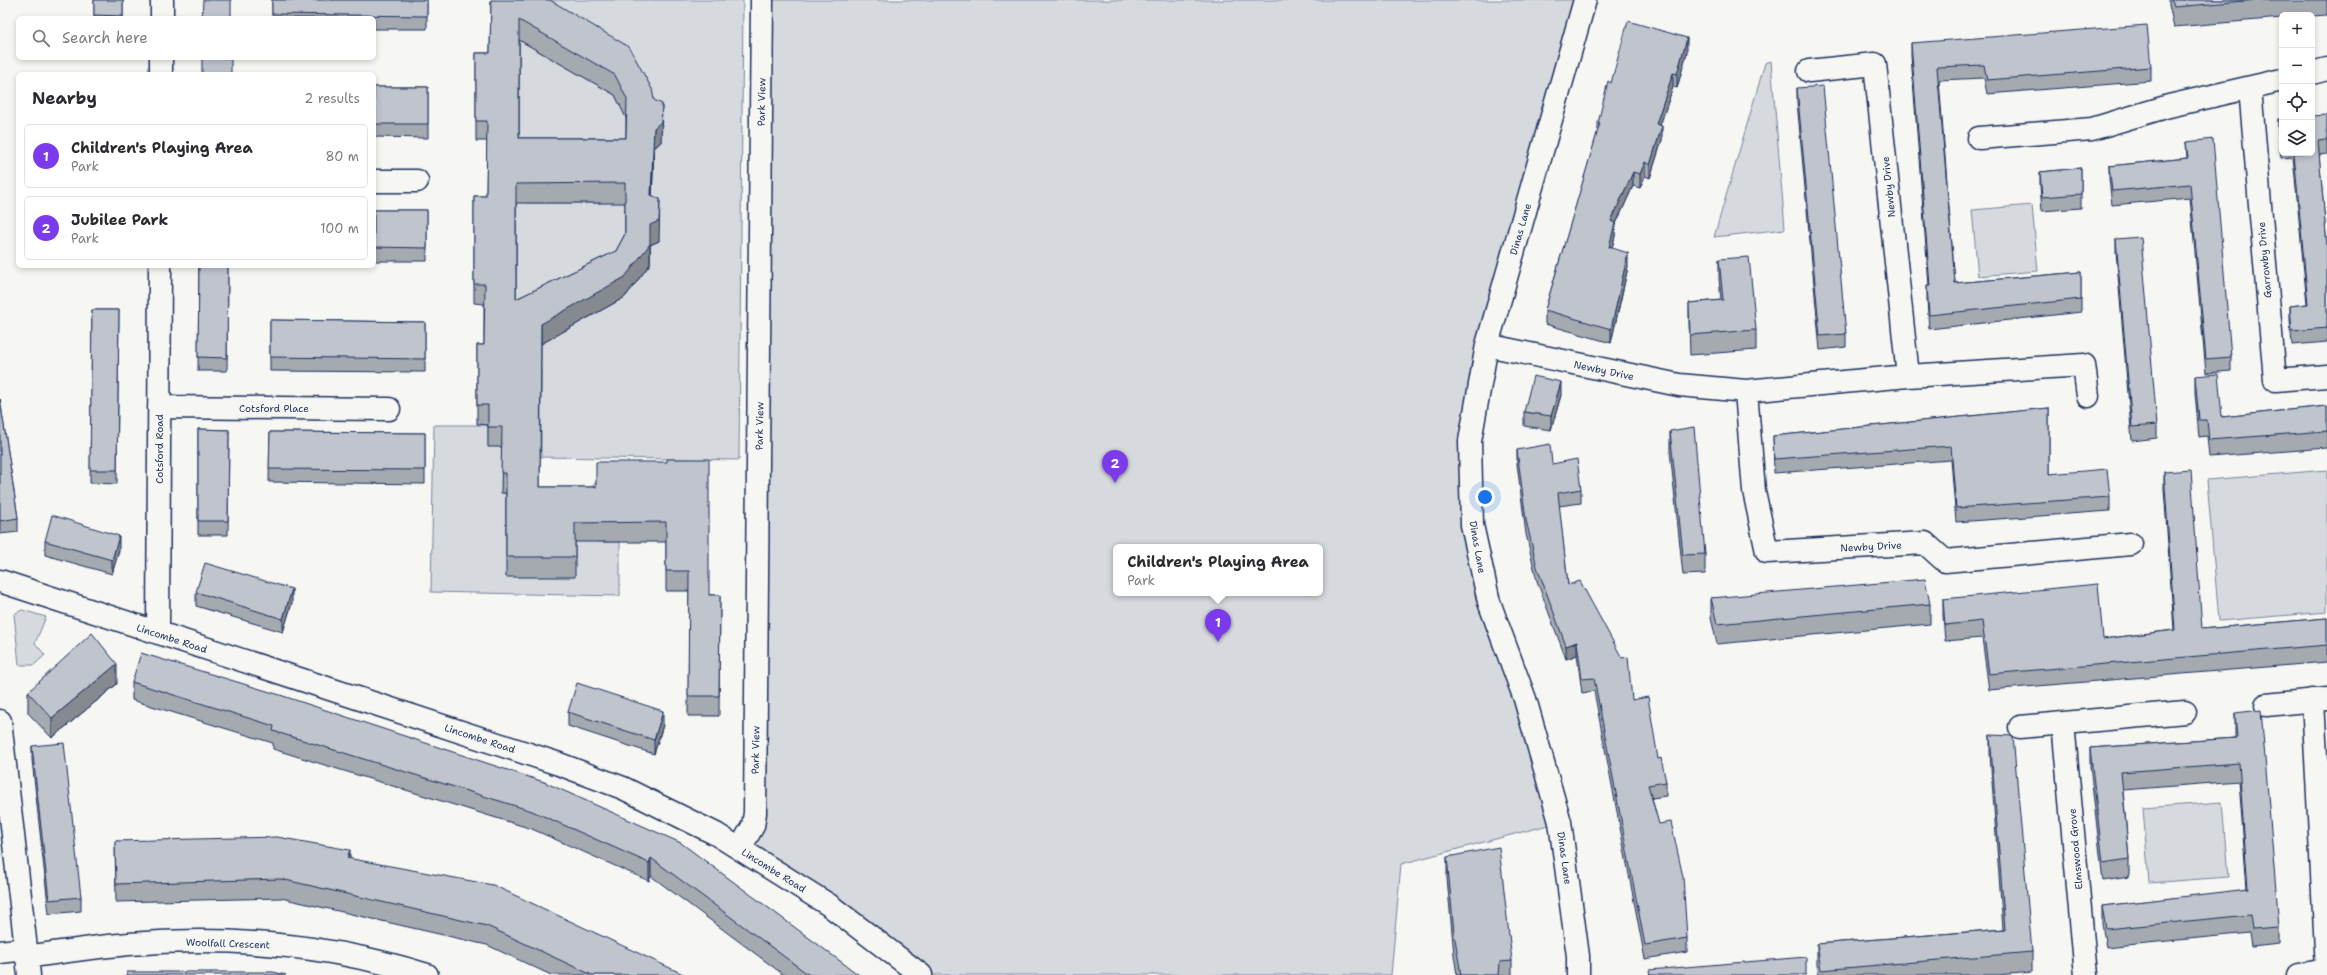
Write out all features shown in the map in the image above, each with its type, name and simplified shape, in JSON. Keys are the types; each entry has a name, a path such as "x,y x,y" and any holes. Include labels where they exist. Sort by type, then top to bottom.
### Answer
{"street":[{"path":"162,0 162,16"},
{"name":"Park View","path":"740,848 753,826 755,813 762,0"},
{"name":"Dinas Lane","path":"1578,975 1578,956 1560,822 1525,699 1489,602 1472,525 1470,441 1487,345 1585,0"},
{"path":"161,60 161,72"},
{"name":"Newby Drive","path":"1809,71 1875,64 1908,376"},
{"path":"2315,72 2327,69"},
{"path":"1979,138 2092,129 2169,106 2279,81"},
{"name":"Garrowby Drive","path":"2250,88 2275,380 2327,376"},
{"path":"376,181 417,181"},
{"name":"Cotsford Road","path":"158,633 160,268"},
{"name":"Newby Drive","path":"1487,345 1679,386 1746,391 1908,376 2084,365 2088,396"},
{"name":"Newby Drive","path":"1746,391 1754,491 1767,552 1925,543 1945,561 2131,544"},
{"name":"Cotsford Place","path":"159,407 389,409"},
{"name":"Lincombe Road","path":"0,581 559,764 623,788 658,804 740,848 829,905 921,975"},
{"path":"2266,705 2320,700 2327,970 2300,975"},
{"path":"2020,727 2185,712"},
{"path":"0,721 27,960"},
{"name":"Elmswood Grove","path":"2064,723 2086,975"},
{"name":"Woolfall Crescent","path":"0,952 27,960 129,944 232,942 328,952 369,960 427,975"}],"shaded area":[{"path":"514,0 743,0 739,460 541,457 541,370 517,357 625,297 650,264 654,148 661,142 662,124"},
{"path":"762,0 1585,0 1470,441 1472,525 1560,822 1401,864 1391,975 920,975 740,848 748,836"},
{"path":"519,40 615,95 627,119 625,254 516,319 516,188 526,203 600,203 519,162"},
{"path":"1771,61 1785,229 1714,237 1765,63"},
{"path":"2032,205 2038,271 1978,276 1972,210"},
{"path":"434,425 488,425 488,446 502,447 502,493 575,507 596,482 596,542 620,542 620,596 431,592"},
{"path":"2327,470 2327,612 2219,621 2207,480"},
{"path":"22,610 46,617 35,643 45,655 34,665 19,665 14,614"},
{"path":"2222,802 2228,877 2149,883 2143,808"}],"building":[{"path":"94,0 123,0 123,16 94,15"},
{"path":"203,0 231,0 231,16 202,16"},
{"path":"272,0 427,0 427,16 272,14"},
{"path":"491,0 550,0 629,47 652,89 654,100 662,104 661,122 654,128 651,195 660,199 659,221 650,225 650,244 625,277 541,324 540,487 596,487 596,462 667,462 667,459 709,459 709,595 720,595 719,696 688,696 689,571 666,571 666,522 575,523 575,557 506,557 506,473 501,473 502,427 488,427 488,405 477,405 477,345 484,345 485,284 474,284 474,196 486,196 487,121 476,121 476,53 490,53","holes":["519,20 615,75 627,99 626,138 519,138","625,183 625,234 616,251 516,299 516,184"]},
{"path":"2172,0 2257,0 2174,7"},
{"path":"1628,21 1687,38 1677,74 1673,73 1656,124 1662,126 1650,165 1645,162 1640,174 1633,172 1611,221 1615,223 1609,247 1628,253 1611,329 1545,310 1600,123 1598,123 1608,81 1611,83"},
{"path":"2147,25 2151,67 1987,80 1984,65 1937,67 1955,283 2081,272 2081,299 1929,315 1927,286 1930,286 1911,43"},
{"path":"202,60 231,60 231,72 202,72"},
{"path":"1823,86 1846,334 1820,336 1797,88"},
{"path":"376,87 428,87 428,124 376,124"},
{"path":"2327,115 2327,140 2318,141 2327,247 2327,328 2292,331 2290,306 2308,304 2294,156 2315,156 2315,116"},
{"path":"2213,139 2231,357 2206,359 2190,184 2112,191 2109,166 2188,158 2186,142"},
{"path":"2081,168 2081,194 2042,197 2040,172"},
{"path":"376,210 427,210 427,248 376,247"},
{"path":"2141,237 2157,425 2132,427 2116,239"},
{"path":"1749,257 1756,330 1690,335 1689,303 1723,300 1719,259"},
{"path":"199,268 228,268 227,358 198,357"},
{"path":"92,310 119,310 117,470 90,470"},
{"path":"270,320 425,322 425,359 270,357"},
{"path":"2218,374 2222,417 2327,406 2327,431 2209,440 2207,420 2199,420 2195,376"},
{"path":"1533,376 1561,382 1551,416 1524,412"},
{"path":"0,399 18,518 0,521"},
{"path":"2049,408 2049,474 2107,469 2110,497 1956,508 1951,446 1774,459 1773,436"},
{"path":"1694,427 1705,554 1683,555 1670,431"},
{"path":"198,429 229,430 228,521 198,521"},
{"path":"270,432 425,433 425,470 269,469"},
{"path":"1550,444 1552,464 1577,459 1581,489 1558,493 1568,585 1580,581 1622,658 1628,657 1632,700 1648,697 1658,759 1661,758 1666,782 1648,785 1659,824 1671,822 1683,877 1687,938 1645,945 1594,678 1582,679 1577,642 1566,646 1537,567 1526,520 1517,450"},
{"path":"2191,470 2202,629 2327,618 2327,645 1989,674 1982,621 1945,625 1943,599 2098,584 2103,639 2175,630 2164,472"},
{"path":"52,515 119,536 112,560 45,541"},
{"path":"205,563 292,589 283,619 196,592"},
{"path":"1925,579 1930,604 1717,624 1711,598"},
{"path":"92,633 117,664 52,718 28,692"},
{"path":"141,653 280,695 544,782 681,843 859,975 809,975 651,858 649,863 532,811 273,731 274,726 132,682"},
{"path":"577,683 663,711 654,740 568,712"},
{"path":"2261,710 2279,927 2252,929 2250,915 2106,929 2102,906 2248,889 2239,763 2121,772 2129,859 2103,863 2090,748 2237,738 2235,713"},
{"path":"1990,735 2013,736 2032,952 1821,970 1817,944 2005,929"},
{"path":"64,743 81,897 49,900 32,746"},
{"path":"277,837 350,850 347,858 493,885 685,975 592,975 487,926 281,879 116,884 115,841"},
{"path":"1499,847 1512,961 1500,962 1499,975 1461,975 1454,933 1447,857"},
{"path":"1806,957 1806,975 1650,975 1649,970"},
{"path":"127,972 273,972 286,975 127,975"}],"place":[{"name":"Jubilee Park","path":"1115,483"},
{"name":"Children's Playing Area","path":"1218,642"}]}
